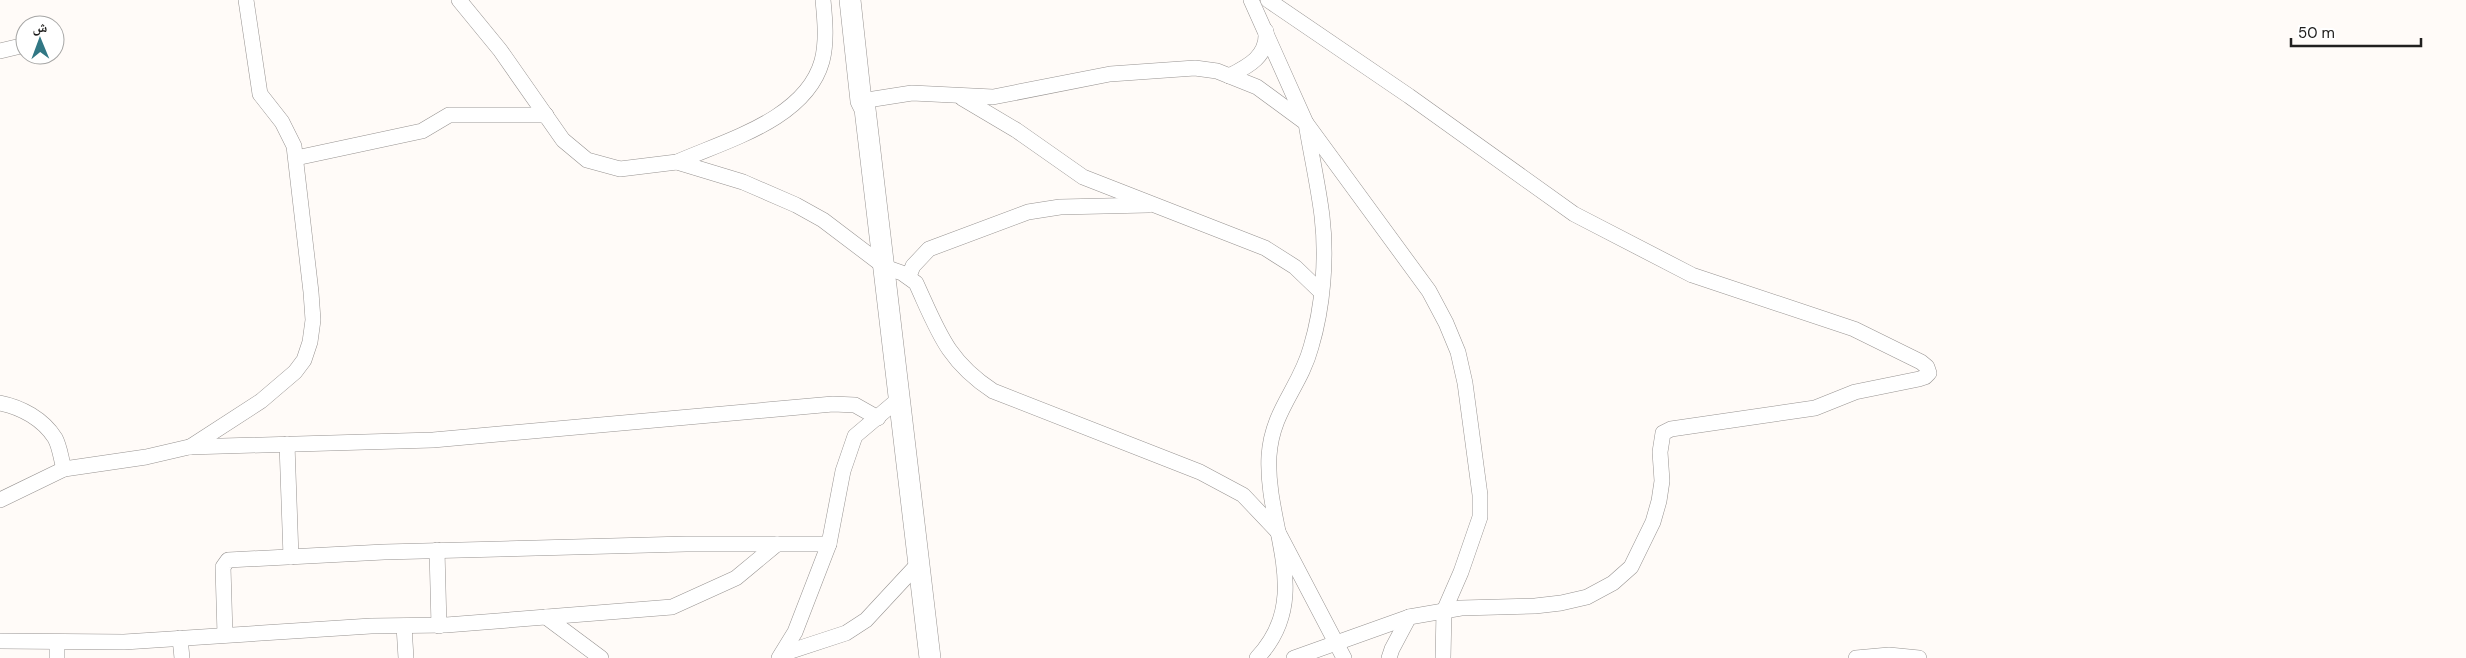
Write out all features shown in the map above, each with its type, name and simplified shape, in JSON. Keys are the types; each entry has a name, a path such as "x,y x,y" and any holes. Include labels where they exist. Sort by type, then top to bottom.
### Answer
{"street":[{"path":"463,2 563,140 587,160 620,169 677,162 772,120 796,104 807,92 822,62 825,33 823,0"},
{"path":"850,0 861,101 865,110 885,267 930,658"},
{"path":"1251,0 1306,122 1429,291 1446,323 1458,352 1465,383 1480,495 1480,517 1461,572 1444,611 1443,658"},
{"path":"189,447 261,401 295,372 304,360 310,342 312,320 296,158 289,134 260,94 249,1"},
{"path":"1271,1 1409,96 1574,214 1692,275 1854,328 1921,362 1927,367 1929,373 1925,378 1855,392 1815,408 1671,429 1663,433 1660,442 1662,481 1660,501 1653,522 1631,567 1613,583 1587,597 1535,606 1461,608 1410,617 1294,658"},
{"path":"1229,76 1250,65 1258,58 1266,44 1266,31"},
{"path":"0,51 15,47"},
{"path":"861,101 912,93 993,97 1110,74 1195,68 1229,76 1257,87 1306,122 1322,216 1324,254 1321,292 1312,347 1304,370 1281,408 1272,431 1269,478 1286,578 1285,610 1280,626 1257,658"},
{"path":"959,96 1016,130 1083,177 1157,204 1265,248 1294,267 1321,292"},
{"path":"296,158 422,131 441,118 457,113 546,115"},
{"path":"677,162 743,182 796,205 823,220 885,267 909,276 916,283 949,352 982,384 993,391 1114,437 1215,479 1243,495 1278,532 1344,658"},
{"path":"909,276 913,266 929,249 1034,210 1060,207 1157,204"},
{"path":"780,656 810,596 829,544 844,471 852,443 860,431 900,398"},
{"path":"0,403 26,411 50,432 56,440 64,469"},
{"path":"0,500 64,469 146,457 189,447 373,444 433,440 833,404 855,405 878,418"},
{"path":"287,444 291,557"},
{"path":"224,634 224,563 228,560 437,550 686,544 829,544"},
{"path":"0,640 124,642 224,634 439,626 677,605 736,578 777,544"},
{"path":"437,550 439,626"},
{"path":"780,656 830,639 866,620 918,564"},
{"path":"546,617 601,658"},
{"path":"1389,658 1410,617"},
{"path":"404,626 406,658"},
{"path":"180,638 182,658"},
{"path":"57,642 57,658"},
{"path":"1856,658 1889,655 1919,658"}]}
